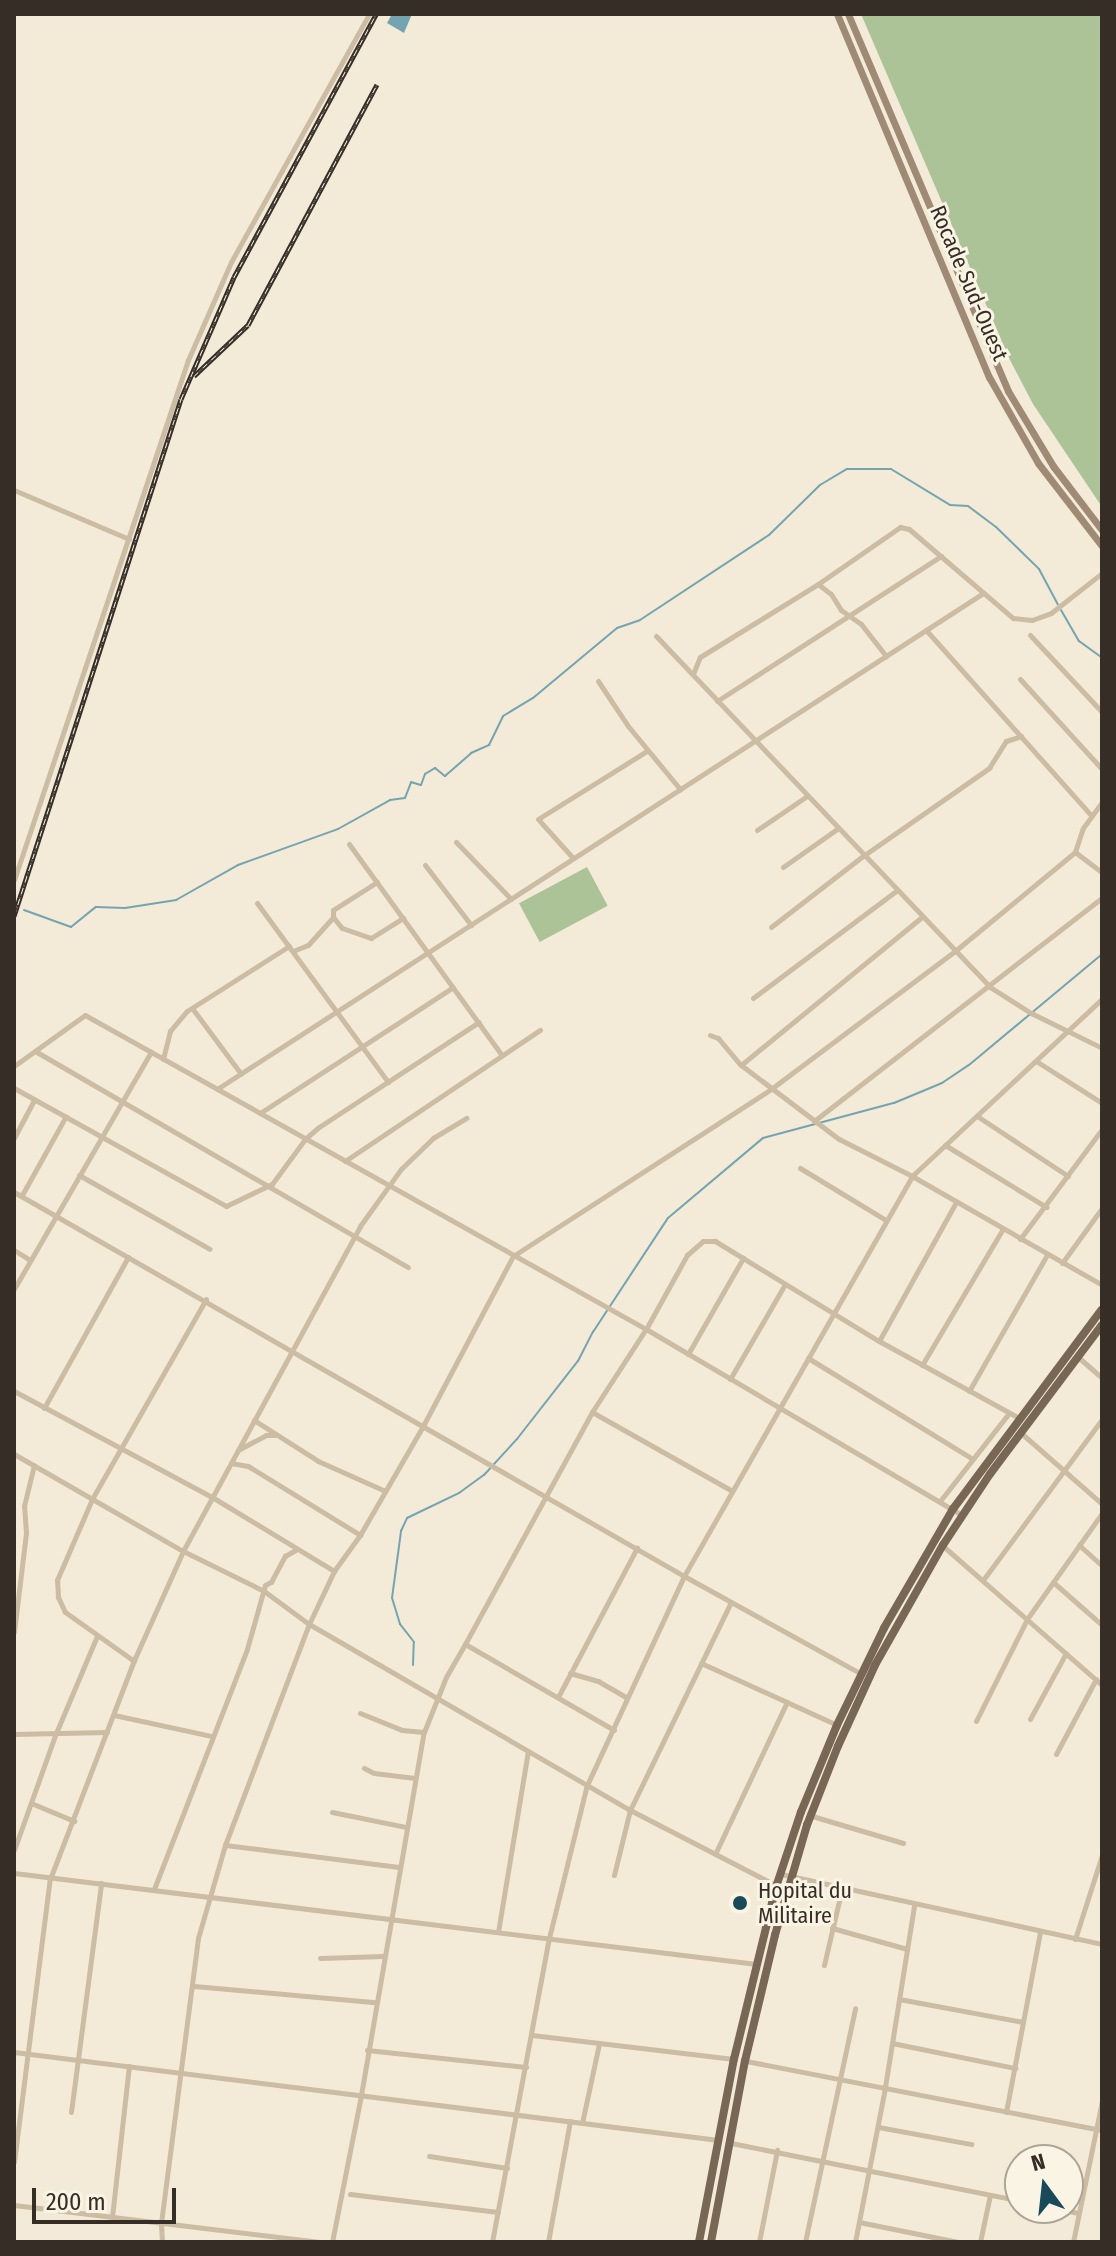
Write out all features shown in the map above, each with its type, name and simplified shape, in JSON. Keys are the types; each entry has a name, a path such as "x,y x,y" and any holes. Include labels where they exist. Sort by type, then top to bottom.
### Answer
{"main road":[{"name":"Rocade Sud-Ouest","path":"837,14 989,377 1038,463 1102,546"},
{"name":"Rocade Sud-Ouest","path":"848,14 1003,382 1053,466 1102,530"},
{"path":"699,2242 734,2059 776,1887 837,1725 860,1673 953,1509 1102,1309"},
{"path":"711,2242 745,2061 787,1891 811,1816 875,1665 962,1515 1102,1325"}],"street":[{"path":"14,880 188,360 231,262 369,14"},
{"path":"14,490 129,539"},
{"path":"692,675 700,657 818,584 900,527 909,529 1013,618 1032,620 1066,604 1102,573"},
{"path":"717,701 941,556"},
{"path":"818,584 861,624 886,656"},
{"path":"217,1089 983,593"},
{"path":"926,630 1092,816"},
{"path":"1030,635 1102,712"},
{"path":"656,636 990,987 1067,1032 1102,1048"},
{"path":"1020,679 1102,769"},
{"path":"598,681 647,751 680,789"},
{"path":"771,927 863,856 989,768 1006,741 1021,736"},
{"path":"573,858 538,819 647,751"},
{"path":"757,830 807,796"},
{"path":"162,2242 161,2223 198,1938 207,1896 225,1845 309,1624 334,1571 360,1535 424,1424 513,1256 771,1089 955,951 1075,852 1083,828 1102,802"},
{"path":"783,867 837,829"},
{"path":"456,842 511,899"},
{"path":"349,844 502,1055"},
{"path":"1075,852 1102,872"},
{"path":"425,865 471,925"},
{"path":"377,882 333,910 333,917 342,928 371,938 403,918"},
{"path":"753,998 896,890"},
{"path":"814,1121 1102,898"},
{"path":"257,903 388,1082"},
{"path":"163,1059 170,1031 192,1008 291,949 308,945 333,917"},
{"path":"741,1065 922,917"},
{"path":"260,1113 453,987"},
{"path":"492,2242 549,1938 587,1785 684,1576 912,1176 1102,999"},
{"path":"192,1008 241,1074"},
{"path":"14,1066 82,1015 646,1329 962,1515"},
{"path":"14,1088 219,1205 242,1201 268,1186 287,1168 305,1139 479,1022"},
{"path":"345,1161 540,1030"},
{"path":"710,1035 718,1038 741,1065 839,1139 912,1176 1102,1285"},
{"path":"35,1051 408,1267"},
{"path":"14,1289 151,1052"},
{"path":"1036,1061 1102,1103"},
{"path":"14,1138 34,1100"},
{"path":"22,1196 66,1116"},
{"path":"977,1116 1068,1176"},
{"path":"14,2162 50,1879 75,1821 134,1661 183,1551 355,1236 389,1186 433,1138 466,1118"},
{"path":"1020,1239 1102,1129"},
{"path":"945,1145 1046,1207"},
{"path":"800,1168 886,1220"},
{"path":"79,1175 210,1249"},
{"path":"14,1192 206,1299 684,1576 860,1673"},
{"path":"879,1341 956,1202"},
{"path":"1062,1263 1102,1208"},
{"path":"922,1365 1002,1230"},
{"path":"332,2242 361,2095 415,1778 424,1732 437,1695 592,1412 646,1329 687,1255 698,1244 715,1241 879,1341 1019,1418"},
{"path":"14,1250 31,1260"},
{"path":"969,1391 1047,1255"},
{"path":"44,1408 128,1257"},
{"path":"688,1354 743,1258"},
{"path":"730,1379 785,1284"},
{"path":"134,1661 65,1612 58,1597 57,1580 92,1499 206,1299"},
{"path":"1078,1357 1102,1378"},
{"path":"808,1358 973,1459"},
{"path":"14,1391 212,1497 334,1571"},
{"path":"592,1412 732,1491"},
{"path":"940,1501 1009,1413"},
{"path":"983,1580 1102,1419"},
{"path":"254,1420 318,1461 385,1491"},
{"path":"1021,1433 1102,1504"},
{"path":"238,1450 266,1435 278,1435"},
{"path":"14,1454 183,1551 264,1591 309,1624 437,1695 630,1810 787,1891"},
{"path":"230,1464 248,1466 360,1535"},
{"path":"14,1632 26,1533 24,1506 34,1465"},
{"path":"976,1721 1027,1619 1102,1513"},
{"path":"943,1545 1102,1685"},
{"path":"1079,1545 1102,1566"},
{"path":"558,1697 637,1548"},
{"path":"154,1889 247,1649 264,1591 283,1559 297,1549"},
{"path":"1053,1582 1102,1625"},
{"path":"614,1875 630,1810 731,1602"},
{"path":"14,1850 56,1733 97,1636"},
{"path":"465,1644 614,1730"},
{"path":"1030,1719 1066,1653"},
{"path":"701,1663 837,1725"},
{"path":"570,1673 598,1681 626,1697"},
{"path":"1056,1754 1096,1679"},
{"path":"716,1852 787,1702"},
{"path":"360,1713 402,1730 424,1732"},
{"path":"114,1715 211,1736"},
{"path":"14,1734 107,1732"},
{"path":"498,1932 528,1751"},
{"path":"364,1768 374,1773 415,1778"},
{"path":"31,1803 75,1821"},
{"path":"332,1812 406,1827"},
{"path":"811,1816 903,1843"},
{"path":"225,1845 399,1867"},
{"path":"1075,1939 1102,1855"},
{"path":"14,1873 756,1964"},
{"path":"780,1874 1102,1944"},
{"path":"71,2112 101,1883"},
{"path":"824,1965 842,1888"},
{"path":"855,2242 878,2127 914,1905"},
{"path":"832,1928 907,1949"},
{"path":"1006,2112 1040,1932"},
{"path":"320,1958 383,1956"},
{"path":"194,1986 375,2002"},
{"path":"899,1999 1023,2022"},
{"path":"805,2242 855,2008"},
{"path":"532,2035 734,2059"},
{"path":"892,2043 1015,2068"},
{"path":"582,2123 599,2044"},
{"path":"367,2050 526,2067"},
{"path":"14,2052 719,2140"},
{"path":"745,2061 1099,2129"},
{"path":"112,2217 129,2066"},
{"path":"1084,2192 1099,2129 1102,2101"},
{"path":"548,2242 570,2121"},
{"path":"878,2127 971,2144"},
{"path":"730,2143 1004,2198"},
{"path":"759,2242 777,2150"},
{"path":"429,2156 507,2168"},
{"path":"350,2194 498,2212"},
{"path":"980,2242 990,2195"},
{"path":"14,2205 320,2242"},
{"path":"859,2222 958,2242"}],"green space":[{"path":"861,14 1102,14 1102,507 1033,404 1009,358"},
{"path":"587,867 608,906 540,942 519,903"}],"water":[{"path":"392,14 412,14 404,33 387,23"}],"waterway":[{"path":"24,910 71,927 96,907 125,908 176,900 238,865 338,829 390,800 405,798 411,782 421,785 425,774 435,768 445,776 471,753 489,745 503,716 533,698 617,628 640,620 769,535 820,485 847,469 891,469 950,505 968,506 996,527 1039,569 1058,604"},
{"path":"1061,610 1079,641 1102,658"},
{"path":"413,1665 414,1642 400,1624 392,1598 401,1531 407,1518 459,1493 484,1475 517,1439 578,1361 593,1332 668,1218 763,1138 894,1103 942,1083 969,1065 1102,954"}],"railway":[{"path":"14,916 181,399 234,277 376,14"},
{"path":"194,376 248,325 377,84"}],"place":[{"name":"Hopital du Militaire","path":"740,1903"}]}
